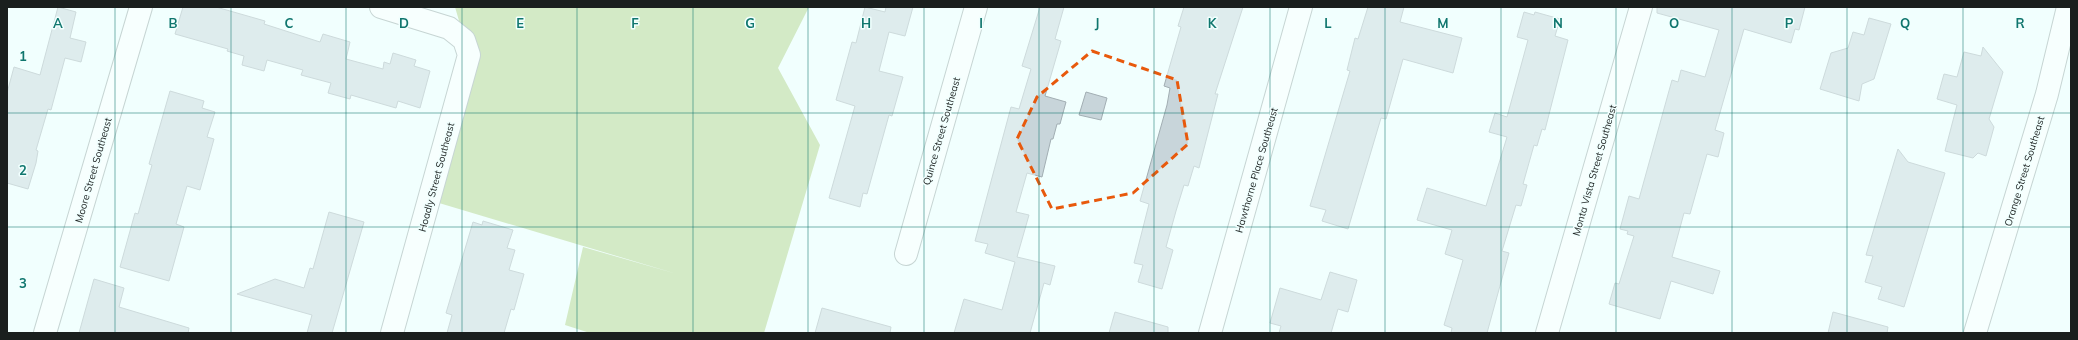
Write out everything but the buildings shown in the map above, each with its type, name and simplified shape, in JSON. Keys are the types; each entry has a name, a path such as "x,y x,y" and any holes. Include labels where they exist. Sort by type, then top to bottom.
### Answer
{"street":[{"name":"Moore Street Southeast","path":"45,333 141,7"},
{"name":"Hoadly Street Southeast","path":"381,7 449,28 464,40 469,55 392,333"},
{"name":"Quince Street Southeast","path":"906,254 976,7"},
{"name":"Hawthorne Place Southeast","path":"1210,333 1301,7"},
{"name":"Monta Vista Street Southeast","path":"1547,333 1641,7"},
{"name":"Orange Street Southeast","path":"1975,333 2047,94 2068,7"}],"highlighted area":[{"path":"1092,51 1177,80 1188,144 1133,193 1052,209 1017,139 1037,97"}],"green space":[{"path":"455,7 809,7 778,68 820,145 764,333 590,333 565,325 583,247 677,274 429,200 469,55"}]}
